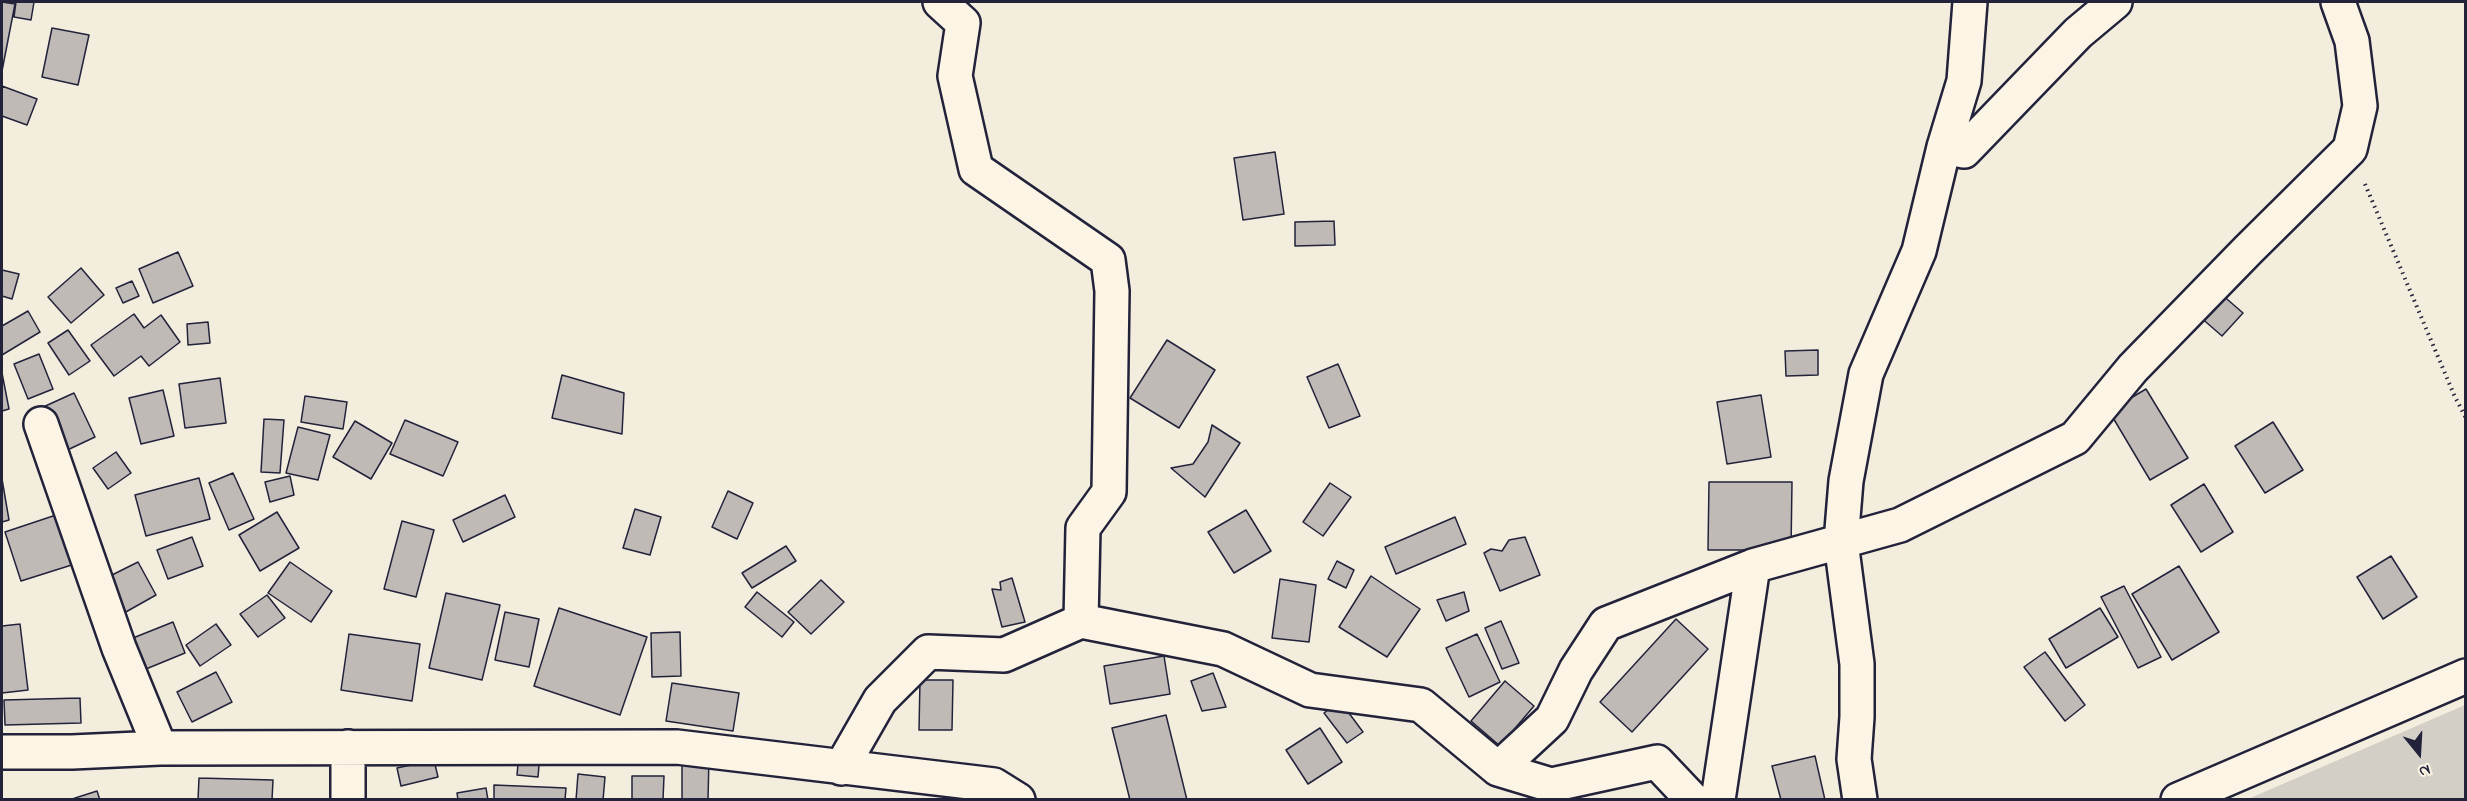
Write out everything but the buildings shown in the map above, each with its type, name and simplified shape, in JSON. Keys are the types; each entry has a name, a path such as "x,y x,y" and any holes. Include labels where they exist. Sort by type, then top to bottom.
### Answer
{"street":[{"path":"940,2 963,23 955,76 976,169 1108,260 1112,291 1109,492 1083,528 1081,621"},
{"path":"1860,800 1854,759 1857,664 1840,542 1846,481 1866,374 1919,251 1944,147 1964,81 1970,2"},
{"path":"1944,147 1964,151 2079,33 2115,2"},
{"path":"1498,768 1551,719 1576,670 1606,624 1753,566 1900,525 2075,438 2133,368 2350,149 2360,106 2352,41 2338,2"},
{"path":"41,424 119,648 160,748"},
{"path":"1718,800 1753,566"},
{"path":"841,768 880,700 928,652 1004,655 1081,621 1223,649 1310,690 1421,705 1498,768 1551,785 1657,762 1693,800"},
{"path":"2178,800 2466,676"},
{"path":"348,747 348,800"},
{"path":"2,752 160,748 676,747 994,785 1018,800"}],"path":[{"path":"2350,149 2466,418"}],"shaded area":[{"path":"2465,705 2465,799 2248,799"}]}
